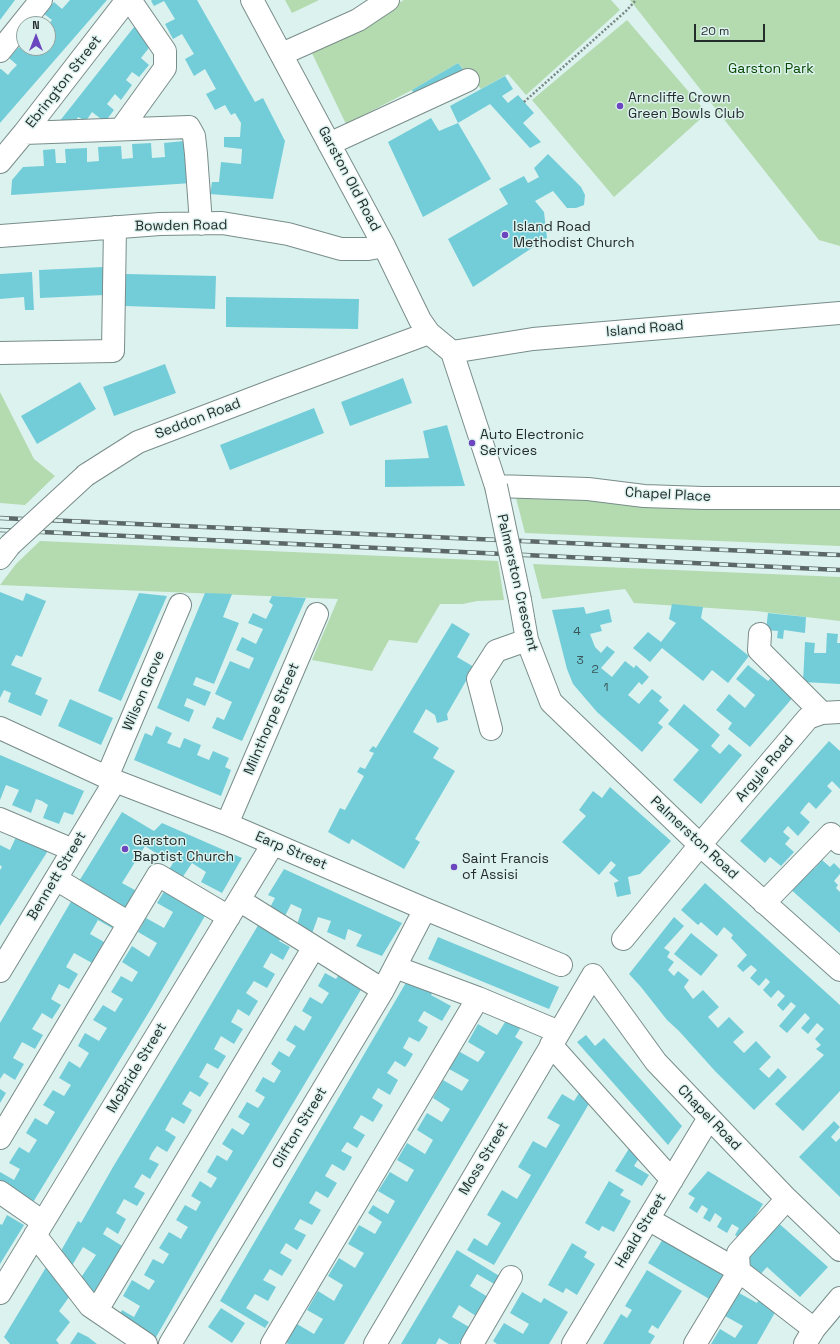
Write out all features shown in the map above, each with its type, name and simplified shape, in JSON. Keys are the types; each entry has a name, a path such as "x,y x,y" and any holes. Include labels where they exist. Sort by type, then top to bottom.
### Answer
{"street":[{"path":"0,51 41,0"},
{"path":"121,129 165,68 165,51 128,0"},
{"name":"Ebrington Street","path":"0,162 128,0"},
{"name":"Garston Old Road","path":"252,0 384,246 420,320 429,333 452,352"},
{"path":"282,54 358,20 388,0"},
{"path":"330,144 468,80"},
{"path":"24,133 189,127 194,136 201,224"},
{"name":"Bowden Road","path":"0,236 160,224 222,223 288,234 341,249 368,249 384,246"},
{"path":"0,353 114,351 115,227"},
{"name":"Island Road","path":"452,352 533,338 840,313"},
{"name":"Seddon Road","path":"5,552 86,474 138,442 270,391 429,333"},
{"path":"452,352 496,486"},
{"name":"Chapel Place","path":"496,486 588,489 644,496 840,498"},
{"name":"Palmerston Crescent","path":"496,486 527,640 550,702"},
{"name":"Wilson Grove","path":"111,779 180,605"},
{"name":"Milnthorpe Street","path":"227,824 317,614"},
{"path":"760,634 759,650 831,713"},
{"path":"491,729 478,679 496,651 527,640"},
{"name":"Palmerston Road","path":"550,702 700,845 840,970"},
{"name":"Argyle Road","path":"623,939 700,845 808,718 831,713"},
{"name":"Earp Street","path":"0,728 111,779 227,824 425,909 561,965"},
{"name":"Bennett Street","path":"0,971 73,850 111,779"},
{"path":"0,819 73,850"},
{"path":"764,903 831,834 840,843"},
{"name":"McBride Street","path":"0,1293 273,844"},
{"path":"0,1138 158,875 314,947 383,990"},
{"path":"56,879 129,923"},
{"name":"Clifton Street","path":"170,1344 383,990 425,909"},
{"path":"97,1310 314,947"},
{"path":"395,967 478,998 555,1039 672,1180"},
{"name":"Moss Street","path":"375,1344 593,975"},
{"name":"Chapel Road","path":"593,975 656,1062 787,1199 840,1250"},
{"path":"272,1344 478,998"},
{"name":"Heald Street","path":"574,1344 709,1118"},
{"path":"0,1192 39,1228 90,1306 146,1344"},
{"path":"695,1344 739,1271 738,1253 787,1199"},
{"path":"648,1219 739,1271 809,1337 840,1298"},
{"path":"474,1343 511,1277"}],"path":[{"path":"524,102 626,11 636,0"}],"green space":[{"path":"285,0 319,0 292,13"},
{"path":"404,0 611,0 620,10 526,95 508,74 481,89 458,63 412,90 346,124 310,49"},
{"name":"Garston Park","path":"630,0 840,0 840,246 819,240"},
{"name":"Arncliffe Crown Green Bowls Club","path":"627,20 707,113 614,197 532,100"},
{"path":"0,392 34,459 55,476 25,505 0,503"},
{"path":"516,498 603,498 657,508 840,507 840,546 525,533"},
{"path":"40,541 498,561 504,600 477,601 463,604 440,604 417,643 389,640 372,671 312,660 338,599 0,585 16,564"},
{"path":"533,564 840,577 840,621 756,611 634,603 625,589 542,599"}],"building":[{"path":"0,0 15,0 0,20"},
{"path":"70,0 107,0 0,123 0,69 8,75 17,65 9,58 16,50 16,56 56,56 56,16 47,16 44,14 54,2 62,9"},
{"path":"197,0 255,102 263,98 285,141 273,199 210,194 212,182 219,182 221,162 241,164 242,149 224,147 224,137 240,137 241,123 235,113 231,115 225,105 215,110 206,94 216,89 205,69 194,76 185,59 194,54 182,34 173,39 165,24 175,19 164,1 154,6 151,1"},
{"path":"138,22 152,44 141,58 149,65 139,77 132,72 126,80 132,85 121,100 115,94 107,104 114,110 105,122 92,112 86,121 78,117 73,127 55,127"},
{"path":"458,63 466,73 417,100 412,90"},
{"path":"505,76 513,89 502,96 508,103 518,95 534,113 523,123 541,142 530,148 490,104 458,123 450,106"},
{"path":"431,118 439,131 458,123 491,179 423,217 388,142"},
{"path":"184,141 185,156 190,155 192,183 11,195 12,180 23,167 44,166 43,150 55,149 56,163 66,163 65,149 87,148 87,162 99,161 98,147 121,146 122,159 133,158 132,144 151,143 152,158 165,157 164,143"},
{"path":"548,154 581,187 585,195 584,205 576,208 567,208 553,191 535,201 544,212 547,238 473,287 448,239 508,204 499,189 524,176 528,183 539,177 534,168"},
{"path":"103,267 104,295 40,298 39,270"},
{"path":"32,272 34,310 25,310 24,297 0,299 0,274"},
{"path":"126,274 216,276 215,309 125,306"},
{"path":"226,297 359,299 358,329 226,327"},
{"path":"165,364 176,393 114,416 103,387"},
{"path":"403,378 412,403 350,426 341,402"},
{"path":"80,382 96,409 37,444 21,416"},
{"path":"314,408 324,433 230,470 220,445"},
{"path":"447,425 465,486 385,487 385,460 429,458 423,431"},
{"path":"0,592 23,601 26,593 46,601 22,657 16,655 11,665 42,678 35,694 48,700 41,716 8,702 11,693 4,690 0,698"},
{"path":"139,593 167,596 121,701 98,691"},
{"path":"205,593 232,594 223,617 239,623 214,684 196,677 193,685 211,692 205,706 187,698 184,706 194,710 189,722 157,708"},
{"path":"272,596 306,598 242,741 212,728 217,717 224,720 232,702 215,694 230,661 249,669 254,658 236,650 242,637 256,644 263,629 248,623 253,613 266,619 273,605 269,602"},
{"path":"672,604 703,607 701,618 749,656 728,683 712,670 703,681 662,648 650,662 633,648 648,632 661,642 676,623 669,619"},
{"path":"584,607 586,614 609,609 612,622 600,625 602,631 590,634 595,647 601,653 607,646 615,652 601,668 612,677 625,661 634,668 636,665 649,677 642,685 639,682 628,695 639,704 652,689 662,697 659,701 669,710 658,723 663,727 642,752 597,712 573,684 567,669 552,610"},
{"path":"768,613 806,617 805,633 784,630 783,639 777,638 778,631 766,630"},
{"path":"452,623 470,634 457,657 474,667 447,714 448,720 437,723 435,715 426,709 413,732 439,748 433,758 455,771 415,839 420,842 404,869 352,839 349,844 328,832 340,808 345,810 364,776 357,772 360,767 365,769 374,753 369,751 373,746 376,748"},
{"path":"827,633 838,634 837,643 840,643 840,684 803,682 805,642 815,643 814,653 826,653"},
{"path":"748,665 768,681 773,676 795,695 750,747 728,729 732,723 716,710 729,694 745,708 755,695 736,679"},
{"path":"70,699 113,718 101,745 58,726"},
{"path":"684,704 720,735 711,746 720,754 729,744 742,755 701,804 673,780 699,750 668,724"},
{"path":"156,726 172,733 167,743 180,748 184,738 201,745 197,755 209,760 213,751 229,758 225,767 231,770 221,796 134,760 145,733 152,736"},
{"path":"829,741 840,751 840,789 832,781 827,786 832,791 816,809 809,802 806,805 800,813 810,822 798,836 788,826 783,832 790,838 785,844 794,852 781,866 770,857 765,863 740,841"},
{"path":"0,755 84,791 73,815 64,812 59,824 43,818 48,805 42,801 36,799 31,813 12,805 19,790 6,785 0,800"},
{"path":"610,787 671,841 640,874 628,877 631,894 617,897 614,883 619,881 609,873 616,865 611,861 599,875 562,842 586,816 579,810 593,791 602,798"},
{"path":"122,812 154,831 162,823 242,858 222,893 201,882 206,872 192,863 180,881 167,873 177,856 170,852 165,859 145,846 122,883 142,894 128,918 76,886"},
{"path":"16,837 51,846 0,926 0,870 2,867 0,865 0,845 10,850"},
{"path":"822,860 830,867 834,863 840,869 840,874 834,881 838,885 836,888 840,892 840,933 789,888 810,865 814,869"},
{"path":"284,869 402,923 382,956 356,946 362,935 348,929 345,940 327,932 331,921 318,917 310,939 295,931 302,909 291,904 282,922 267,913 275,898 268,895"},
{"path":"705,883 840,1005 840,1091 803,1131 775,1104 824,1055 816,1049 821,1045 815,1039 824,1029 817,1023 808,1034 801,1028 810,1018 805,1013 787,1033 779,1026 796,1006 791,1002 783,1011 777,1005 785,996 778,990 771,998 763,990 770,982 766,978 759,986 750,978 757,970 751,965 743,972 737,966 747,955 731,938 733,935 724,927 717,936 701,922 698,925 681,910"},
{"path":"165,890 209,909 152,1007 32,1204 0,1185 0,1172 14,1180 20,1169 9,1163 19,1147 29,1153 37,1140 26,1133 35,1118 47,1125 55,1112 43,1105 53,1090 64,1096 71,1085 59,1078 69,1061 80,1068 89,1053 78,1046 85,1033 99,1041 107,1028 93,1020 103,1005 115,1012 123,999 111,992 121,976 132,982 138,972 122,962 132,946 149,957 157,943 138,932 146,918 164,928 173,912 157,903"},
{"path":"76,893 118,918 112,928 98,920 90,934 104,942 92,963 74,953 66,967 78,974 69,989 59,984 51,999 61,1005 52,1019 42,1013 32,1029 43,1035 35,1049 22,1042 13,1058 24,1064 15,1080 4,1073 0,1079 0,1023"},
{"path":"674,917 684,926 664,948 670,952 667,957 674,962 668,970 674,976 678,971 689,980 684,987 693,999 703,990 719,1007 708,1017 718,1028 729,1017 744,1032 733,1042 744,1053 756,1041 771,1057 759,1069 769,1078 778,1068 787,1077 754,1110 667,1020 629,974"},
{"path":"260,922 283,935 279,941 290,947 283,960 271,953 263,967 275,974 267,988 254,981 246,993 258,1001 249,1016 238,1009 231,1022 243,1029 234,1044 221,1036 214,1049 226,1056 218,1069 207,1063 199,1077 209,1083 200,1097 190,1091 182,1104 192,1110 184,1124 172,1117 165,1130 176,1137 167,1152 157,1146 152,1153 149,1159 159,1164 150,1179 142,1174 134,1187 145,1193 137,1206 124,1199 116,1213 126,1219 118,1234 107,1227 103,1234 127,1249 96,1304 78,1282 96,1255 83,1247 70,1269 58,1256 78,1221 81,1223"},
{"path":"691,933 718,955 701,976 674,954"},
{"path":"438,937 559,987 549,1009 428,959"},
{"path":"325,973 336,979 339,974 362,988 215,1234 155,1339 118,1318 122,1310 134,1317 140,1306 123,1296 132,1280 149,1290 155,1281 144,1275 153,1259 163,1264 169,1254 159,1248 169,1232 181,1239 188,1227 176,1220 185,1205 196,1211 201,1202 191,1196 200,1181 211,1188 217,1178 207,1172 217,1155 227,1161 233,1151 222,1144 232,1128 243,1135 250,1124 238,1117 247,1102 258,1108 261,1104 265,1097 255,1091 263,1077 274,1083 281,1071 271,1064 279,1051 289,1057 296,1046 286,1040 295,1025 304,1031 312,1017 302,1011 310,997 322,1004 329,993 318,986"},
{"path":"411,974 435,988 431,995 451,1006 442,1021 424,1011 418,1021 428,1027 424,1035 419,1042 409,1037 403,1048 413,1054 409,1061 405,1067 395,1061 387,1073 398,1080 390,1095 378,1088 372,1098 383,1105 373,1122 361,1115 353,1128 365,1135 357,1148 347,1142 341,1151 352,1157 348,1165 344,1171 332,1164 325,1176 337,1183 328,1198 316,1191 309,1203 321,1210 312,1225 300,1219 294,1229 306,1235 297,1250 286,1243 280,1253 292,1260 282,1276 270,1269 263,1280 276,1287 268,1301 255,1294 246,1308 269,1322 265,1328 220,1301"},
{"path":"507,1019 521,1027 515,1037 523,1042 344,1344 286,1343 297,1324 314,1334 323,1319 307,1310 318,1291 334,1301 343,1285 328,1276 339,1258 355,1268 364,1253 348,1244 359,1225 375,1234 382,1222 368,1213 373,1205 388,1214 395,1201 378,1191 390,1172 407,1182 414,1170 397,1160 407,1143 425,1154 433,1140 417,1130 427,1113 442,1122 450,1109 433,1098 443,1080 462,1091 469,1080 449,1069 460,1052 478,1062 485,1052 468,1042 478,1024 497,1035"},
{"path":"586,1035 595,1046 604,1038 682,1126 668,1145 577,1042"},
{"path":"0,1089 6,1093 0,1103"},
{"path":"581,1090 593,1097 494,1265 467,1250 474,1238 487,1246 501,1223 487,1215 502,1190 517,1199 531,1175 518,1167 533,1141 546,1148 560,1125 547,1118 562,1094 574,1101"},
{"path":"834,1121 840,1127 831,1137 836,1142 840,1138 840,1197 799,1157"},
{"path":"630,1147 642,1153 634,1166 649,1175 642,1186 615,1171"},
{"path":"708,1171 763,1204 741,1239 735,1235 739,1228 732,1224 727,1233 717,1227 722,1218 715,1213 710,1222 703,1218 708,1209 702,1205 697,1213 689,1208 695,1198 688,1194"},
{"path":"609,1181 624,1190 620,1195 631,1201 614,1232 602,1226 599,1231 585,1223"},
{"path":"7,1215 24,1225 0,1264 0,1224 2,1225"},
{"path":"775,1220 828,1267 800,1297 767,1267 759,1276 742,1264"},
{"path":"666,1234 728,1272 711,1300 648,1263"},
{"path":"572,1243 587,1252 584,1257 595,1264 577,1295 566,1288 563,1293 548,1285"},
{"path":"457,1250 501,1277 496,1285 477,1274 470,1286 488,1297 476,1316 459,1305 452,1317 469,1327 459,1344 449,1344 439,1338 436,1344 401,1344"},
{"path":"48,1264 72,1293 59,1311 70,1322 56,1340 59,1344 10,1344 4,1337"},
{"path":"647,1270 682,1291 658,1329 652,1325 648,1332 655,1336 650,1344 603,1344 621,1314 627,1318 632,1310 625,1306"},
{"path":"522,1292 541,1303 544,1298 568,1312 549,1344 497,1344 493,1341 504,1323 523,1334 529,1324 510,1313"},
{"path":"739,1293 757,1303 759,1299 777,1309 757,1344 711,1344 720,1329 735,1338 743,1326 725,1316"},
{"path":"221,1308 245,1323 232,1343 208,1327"},
{"path":"78,1332 88,1337 97,1344 70,1344"}],"railway":[{"path":"0,518 840,555"},
{"path":"0,530 840,570"}],"place":[{"name":"Arncliffe Crown Green Bowls Club","path":"620,106"},
{"name":"Island Road Methodist Church","path":"505,235"},
{"name":"Auto Electronic Services","path":"472,443"},
{"name":"Garston Baptist Church","path":"125,849"},
{"name":"Saint Francis of Assisi","path":"454,867"}]}
